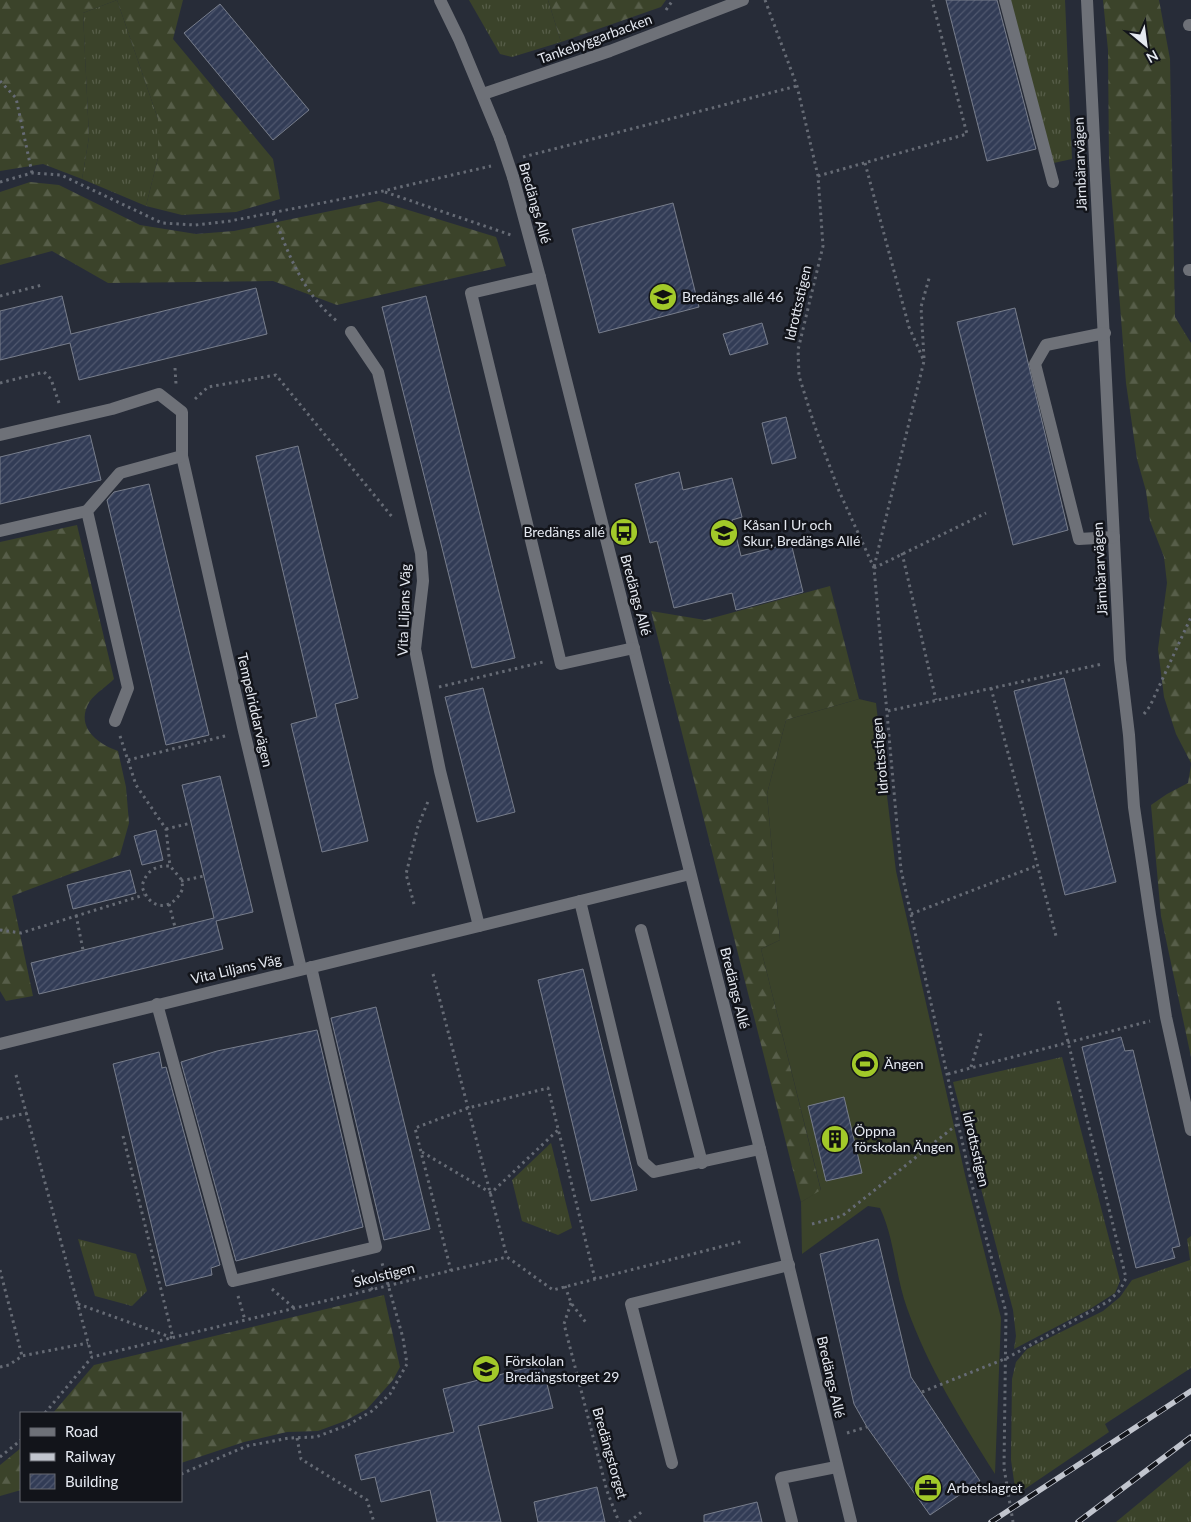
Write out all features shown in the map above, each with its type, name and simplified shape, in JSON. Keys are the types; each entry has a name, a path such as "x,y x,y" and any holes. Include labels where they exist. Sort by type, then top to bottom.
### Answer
{"street":[{"name":"Bredängs Allé","path":"440,0 483,94 500,138 531,242 789,1265 836,1467 851,1522"},
{"name":"Tankebyggarbacken","path":"483,94 610,51 743,0"},
{"path":"1005,0 1053,182"},
{"name":"Järnbärarvägen","path":"1087,0 1120,660 1129,735 1134,807 1166,1017 1191,1130"},
{"path":"540,277 472,293 560,658 562,664 634,648"},
{"name":"Vita Liljans Väg","path":"351,332 378,372 421,553 423,582 415,650 440,771 479,926"},
{"path":"1105,333 1046,345 1035,364 1079,539 1114,537"},
{"path":"0,436 112,409 159,394 182,412"},
{"name":"Tempelriddarvägen","path":"182,412 182,456 244,731 376,1247"},
{"path":"0,531 87,511 120,474 182,456"},
{"path":"87,511 128,688 115,721"},
{"name":"Vita Liljans Väg","path":"0,1044 690,874"},
{"path":"580,901 644,1162 654,1172 760,1150"},
{"path":"640,930 702,1163"},
{"path":"157,1004 233,1281 376,1247"},
{"path":"672,1463 631,1304 789,1265"},
{"path":"792,1522 781,1478 836,1467"}],"path":[{"name":"Idrottsstigen","path":"766,0 797,86 818,176 823,246 798,350 799,376 815,427 839,491 874,568 901,870 972,1184 1006,1312 1007,1358 1004,1468 1013,1522"},
{"path":"818,176 967,134 932,0"},
{"path":"0,81 16,98 32,173"},
{"path":"520,158 797,86"},
{"path":"865,163 909,328 924,361"},
{"path":"0,182 32,173 61,175 162,223 195,225 230,222 383,191 492,165"},
{"path":"383,191 531,242"},
{"path":"273,213 302,281 325,312 351,332"},
{"path":"874,568 924,361 920,307 930,275"},
{"path":"0,296 42,286"},
{"path":"0,383 44,372 51,380 64,421"},
{"path":"182,412 208,387 276,376 396,522"},
{"path":"874,568 986,514"},
{"path":"902,553 936,700"},
{"path":"1129,735 1150,706 1191,617"},
{"path":"422,691 560,658"},
{"path":"888,711 1120,660"},
{"path":"990,688 1056,936"},
{"path":"115,721 136,785 166,830 170,866 181,881 182,888 179,897 169,904 158,905 144,895 142,886 145,876 160,866 170,866"},
{"path":"128,760 208,740"},
{"path":"414,904 406,874 418,826 440,771"},
{"path":"166,830 191,823"},
{"path":"911,914 1036,866"},
{"path":"181,881 204,876"},
{"path":"0,930 21,933 144,895"},
{"path":"169,904 175,928"},
{"path":"76,915 83,950"},
{"path":"433,974 507,1257 553,1290 743,1241"},
{"path":"922,1392 1007,1358 1109,1301 1120,1290 1126,1278 1058,1001"},
{"path":"948,1074 1166,1017"},
{"path":"971,1067 982,1030"},
{"path":"16,1075 92,1358 46,1412"},
{"path":"451,1271 415,1128 468,1108 548,1088 595,1279"},
{"path":"0,1119 26,1113"},
{"path":"812,1224 842,1216 959,1123"},
{"path":"491,1193 558,1130"},
{"path":"124,1136 173,1338"},
{"path":"422,1152 491,1193"},
{"path":"182,1474 246,1446 316,1437 348,1426 372,1411 390,1394 407,1364 403,1338 376,1247"},
{"path":"337,1256 373,1290"},
{"name":"Skolstigen","path":"92,1358 507,1257"},
{"path":"0,1270 22,1356"},
{"path":"257,1276 294,1308"},
{"path":"233,1281 245,1320"},
{"path":"565,1286 571,1303 587,1324"},
{"path":"77,1303 173,1338"},
{"name":"Bredängstorget","path":"571,1303 564,1324 607,1491 619,1522"},
{"path":"0,1367 9,1365 22,1356 88,1343"},
{"path":"297,1438 301,1459 368,1500 374,1522"},
{"path":"0,1457 20,1441"},
{"path":"629,1522 644,1510"}],"green space":[{"path":"0,0 117,0 83,13 89,137 82,179 43,164 0,171"},
{"path":"117,0 158,119 158,158 146,206 82,179 89,137 83,13"},
{"path":"117,0 183,0 173,39 273,159 280,199 236,212 182,215 146,206 158,158 158,119"},
{"path":"469,0 548,0 561,42 512,57 500,54"},
{"path":"548,0 666,0 661,7 561,42"},
{"path":"1008,0 1065,0 1072,159 1049,164"},
{"path":"1103,0 1159,0 1170,59 1175,317 1191,343 1191,763 1176,734 1164,697 1158,649 1167,583 1164,557 1150,521 1146,491 1137,459 1126,383 1109,162 1108,50"},
{"path":"30,182 59,185 140,225 196,234 234,231 379,201 496,237 506,266 337,305 273,281 108,283 52,251 0,265 0,192"},
{"path":"77,525 114,679 90,701 86,710 86,726 96,739 118,751 126,787 129,823 120,855 12,896 33,996 6,1001 0,991 0,542"},
{"path":"830,586 859,699 786,720 767,794 780,940 761,949 821,1191 801,1202 651,611 705,620"},
{"name":"Ängen","path":"859,699 876,703 896,871 966,1179 1001,1318 995,1474 946,1393 915,1330 903,1296 889,1232 880,1208 868,1206 802,1254 801,1202 821,1190 761,949 780,940 767,794 786,720"},
{"path":"1191,765 1191,1057 1161,916 1151,805 1188,783"},
{"path":"1062,1057 1120,1281 1115,1293 1090,1309 1014,1349 1016,1336 1013,1310 953,1082"},
{"path":"551,1143 572,1228 558,1235 522,1221 512,1180"},
{"path":"1191,1236 1191,1368 1105,1424 1109,1432 1016,1495 1011,1460 1012,1379 1016,1362 1027,1349 1103,1311 1120,1297 1132,1280 1190,1260 1187,1239"},
{"path":"78,1239 136,1254 147,1291 132,1306 95,1296"},
{"path":"384,1295 400,1367 393,1380 367,1409 345,1421 318,1431 287,1432 244,1442 182,1463 182,1412 54,1412 94,1365"},
{"path":"20,1449 20,1490 0,1496 0,1465"},
{"path":"1191,1460 1191,1522 1116,1522"}],"building":[{"path":"946,0 997,0 1036,149 987,161"},
{"path":"220,4 309,110 273,140 184,33"},
{"path":"673,203 699,307 599,333 572,229"},
{"path":"256,288 267,334 79,380 70,343 0,360 0,311 62,296 71,334"},
{"path":"426,296 515,658 472,668 382,307"},
{"path":"1015,308 1068,530 1013,545 957,322"},
{"path":"762,323 768,344 730,355 723,334"},
{"path":"786,417 796,458 772,464 762,423"},
{"path":"90,435 101,480 0,504 0,457"},
{"path":"298,446 358,698 335,704 368,841 322,852 291,724 317,717 256,456"},
{"path":"679,472 683,490 732,478 742,517 732,520 741,556 791,543 803,592 736,610 732,593 674,608 657,541 650,543 635,484"},
{"path":"149,484 209,735 166,745 107,500 114,492"},
{"path":"1064,678 1116,882 1065,895 1014,691"},
{"path":"483,688 515,812 477,822 445,697"},
{"path":"220,776 253,912 216,921 223,949 39,994 31,963 214,918 182,785"},
{"path":"156,830 163,860 142,865 134,836"},
{"path":"130,870 136,893 73,909 67,885"},
{"path":"583,969 637,1190 591,1201 538,980"},
{"path":"376,1007 430,1229 384,1240 331,1018"},
{"path":"317,1030 363,1227 236,1261 181,1062 217,1051"},
{"path":"1121,1037 1125,1051 1133,1050 1180,1246 1172,1248 1175,1258 1136,1268 1082,1047"},
{"path":"159,1052 162,1068 166,1067 220,1265 211,1268 212,1275 166,1286 113,1064"},
{"name":"Öppna förskolan Ängen","path":"844,1097 862,1173 826,1181 808,1106"},
{"path":"878,1239 911,1377 980,1481 930,1515 867,1427 854,1404 820,1254"},
{"path":"542,1364 553,1408 478,1426 501,1522 437,1522 430,1490 381,1502 375,1477 361,1480 355,1455 454,1432 443,1389"},
{"path":"597,1487 605,1522 538,1522 534,1502"},
{"path":"757,1502 762,1522 704,1522 704,1515"}],"railway":[{"path":"991,1522 1191,1391"},
{"path":"1078,1522 1191,1437"}],"place":[{"name":"Bredängs allé 46","path":"663,297"},
{"name":"Bredängs allé","path":"624,532"},
{"name":"Kåsan I Ur och Skur, Bredängs Allé","path":"724,533"},
{"name":"Ängen","path":"865,1064"},
{"name":"Öppna förskolan Ängen","path":"835,1139"},
{"name":"Förskolan Bredängstorget 29","path":"486,1369"},
{"name":"Arbetslagret","path":"928,1488"}]}
